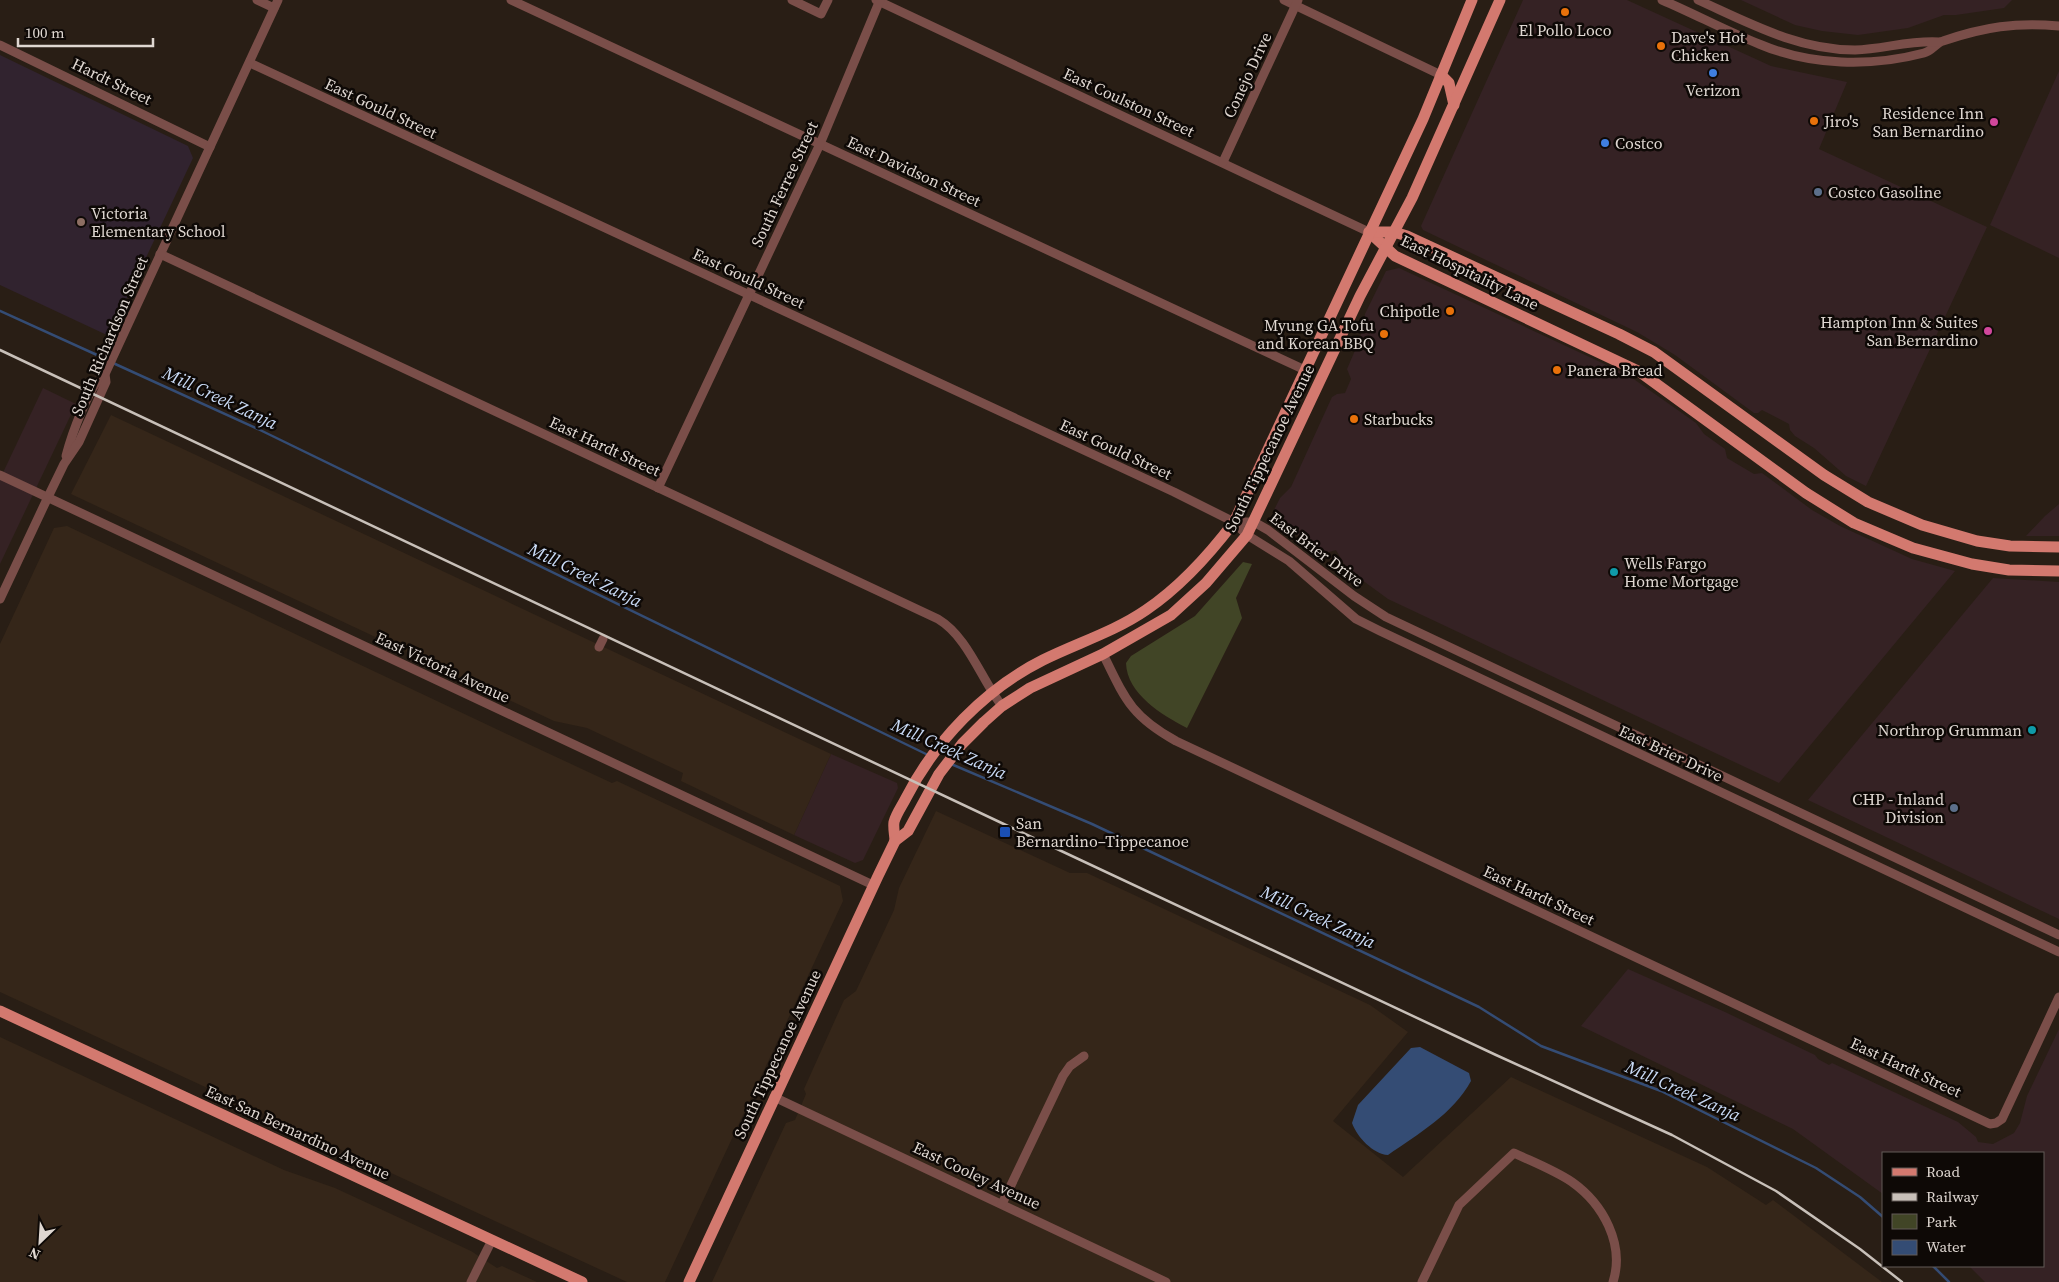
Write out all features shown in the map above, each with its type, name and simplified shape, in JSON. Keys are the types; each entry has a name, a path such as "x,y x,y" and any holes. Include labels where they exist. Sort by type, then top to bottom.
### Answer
{"main road":[{"name":"South Tippecanoe Avenue","path":"895,841 894,823 924,767 940,744 992,693 1043,660 1095,638 1130,620 1164,597 1199,564 1234,522 1369,232 1441,74 1472,0"},
{"name":"South Tippecanoe Avenue","path":"689,1282 873,885 895,841 908,831 939,774 960,747 1002,706 1058,673 1103,654 1138,636 1188,601 1247,535 1360,296 1394,232 1454,105 1500,0"},
{"path":"1441,74 1449,83 1454,105"},
{"name":"East Hospitality Lane","path":"1369,232 1394,232 1610,330 1654,352 1824,475 1875,505 1922,525 1977,541 2010,546 2059,547"},
{"name":"East Hospitality Lane","path":"1369,232 1395,256 1640,372 1806,493 1854,523 1913,548 1972,564 2009,570 2059,571"},
{"path":"1095,638 1103,654"},
{"name":"East San Bernardino Avenue","path":"0,1011 582,1282"}],"street":[{"path":"257,0 276,4"},
{"name":"East Davidson Street","path":"511,0 1305,370"},
{"path":"792,0 821,14 828,0"},
{"path":"1284,0 1297,3 1441,74"},
{"path":"1662,0 1760,45 1831,61 1848,63 1895,59 1927,53 1939,42"},
{"path":"1698,0 1775,34 1812,46 1855,50 1883,48 1918,40 1939,42 1988,27 2008,25 2059,26"},
{"name":"South Ferree Street","path":"658,488 820,144 879,1"},
{"name":"East Coulston Street","path":"879,1 1369,232"},
{"name":"Conejo Drive","path":"1223,162 1297,3"},
{"name":"South Richardson Street","path":"48,497 64,464 71,438 98,378 105,374 116,351 276,4"},
{"name":"Hardt Street","path":"0,45 210,147"},
{"name":"East Gould Street","path":"250,63 1234,522"},
{"name":"East Hardt Street","path":"160,254 947,624 960,639 992,693 1002,706"},
{"name":"East Victoria Avenue","path":"0,475 873,885"},
{"path":"0,599 48,497"},
{"name":"East Brier Drive","path":"1234,522 1254,522 1309,560 1354,596 1386,617 2059,935"},
{"name":"East Brier Drive","path":"1234,522 1247,535 1289,561 1356,619 1380,632 2059,952"},
{"name":"East Hardt Street","path":"1103,654 1120,692 1134,712 1154,729 1176,741 1990,1124 1996,1123 2002,1118 2059,997"},
{"path":"1002,1204 1063,1076 1070,1066 1084,1056"},
{"name":"East Cooley Avenue","path":"774,1097 1166,1282"},
{"path":"1422,1282 1459,1205 1514,1153 1573,1183 1593,1202 1612,1234 1616,1266 1613,1282"},
{"path":"471,1282 492,1240"}],"shaded area":[{"path":"1523,0 1627,0 1771,66 1847,82 1819,149 1987,227 1866,486 1846,476 1814,448 1795,436 1790,430 1789,424 1762,410 1754,413 1675,355 1637,332 1423,230 1421,226"},
{"path":"1741,0 2012,0 2004,8 1944,15 1908,28 1858,35 1822,31 1795,25"},
{"name":"Victoria Elementary School","path":"0,55 188,146 193,158 109,336 0,285"},
{"path":"2059,71 2059,258 1990,225"},
{"path":"1399,268 1628,375 1696,423 1704,434 1725,449 1727,458 1754,474 1762,473 1812,510 1840,526 1912,559 1955,571 1779,783 1388,599 1347,569 1336,550 1322,554 1276,519 1274,510 1280,498 1291,487 1332,397 1345,393 1351,379 1347,369 1360,339 1365,314 1386,271"},
{"path":"43,388 76,404 0,564 0,479"},
{"path":"111,415 831,754 794,835 681,781 683,773 587,728 554,721 71,494"},
{"path":"2059,504 2059,536 2026,536 2045,516"},
{"path":"67,526 612,783 617,781 840,886 843,901 665,1282 627,1282 0,992 0,644 54,528"},
{"path":"1993,578 2059,582 2059,919 1808,800"},
{"path":"831,754 897,783 898,788 863,860 855,863 794,835"},
{"path":"936,811 1070,873 1087,873 1370,1005 1408,1032 1333,1121 1403,1177 1511,1077 1707,1167 1766,1205 1773,1200 1882,1282 712,1282 786,1123 795,1120 806,1094 804,1089 844,1000 856,991 894,910 899,888"},
{"path":"1628,969 1725,1012 1815,1055 1818,1059 1829,1065 1832,1063 1958,1122 1976,1137 1978,1142 1993,1144 2014,1133 2020,1123 2027,1096 2059,1029 2059,1282 1985,1282 1970,1267 2044,1267 2044,1152 1882,1152 1882,1193 1793,1129 1581,1026"},
{"path":"0,1037 284,1170 335,1188 471,1251 497,1268 502,1266 537,1282 0,1282"}],"green space":[{"path":"1243,562 1252,564 1236,598 1242,618 1187,728 1157,710 1139,694 1132,684 1126,663 1131,656 1195,616"}],"water":[{"path":"1420,1047 1469,1073 1471,1081 1455,1104 1434,1123 1388,1155 1382,1154 1366,1144 1354,1128 1352,1123 1358,1105 1411,1048"}],"waterway":[{"name":"Mill Creek Zanja","path":"0,311 108,360"},
{"name":"Mill Creek Zanja","path":"113,363 258,429 928,755"},
{"name":"Mill Creek Zanja","path":"951,764 1092,824 1479,1007 1541,1046 1661,1091 1816,1168 1860,1197 1882,1216"},
{"name":"Mill Creek Zanja","path":"1934,1267 1949,1282"}],"railway":[{"path":"0,350 1008,826 1496,1055 1672,1135 1776,1191 1882,1266"},
{"path":"1883,1267 1902,1282"}],"place":[{"name":"El Pollo Loco","path":"1565,12"},
{"name":"Dave's Hot Chicken","path":"1661,46"},
{"name":"Verizon","path":"1713,73"},
{"name":"Jiro's","path":"1814,121"},
{"name":"Residence Inn San Bernardino","path":"1994,122"},
{"name":"Costco","path":"1605,143"},
{"name":"Costco Gasoline","path":"1818,192"},
{"name":"Victoria Elementary School","path":"81,222"},
{"name":"Chipotle","path":"1450,311"},
{"name":"Hampton Inn & Suites San Bernardino","path":"1988,331"},
{"name":"Myung GA Tofu and Korean BBQ","path":"1384,334"},
{"name":"Panera Bread","path":"1557,370"},
{"name":"Starbucks","path":"1354,419"},
{"name":"Wells Fargo Home Mortgage","path":"1614,572"},
{"name":"Northrop Grumman","path":"2032,730"},
{"name":"CHP - Inland Division","path":"1954,808"},
{"name":"San Bernardino–Tippecanoe","path":"1005,832"}]}
